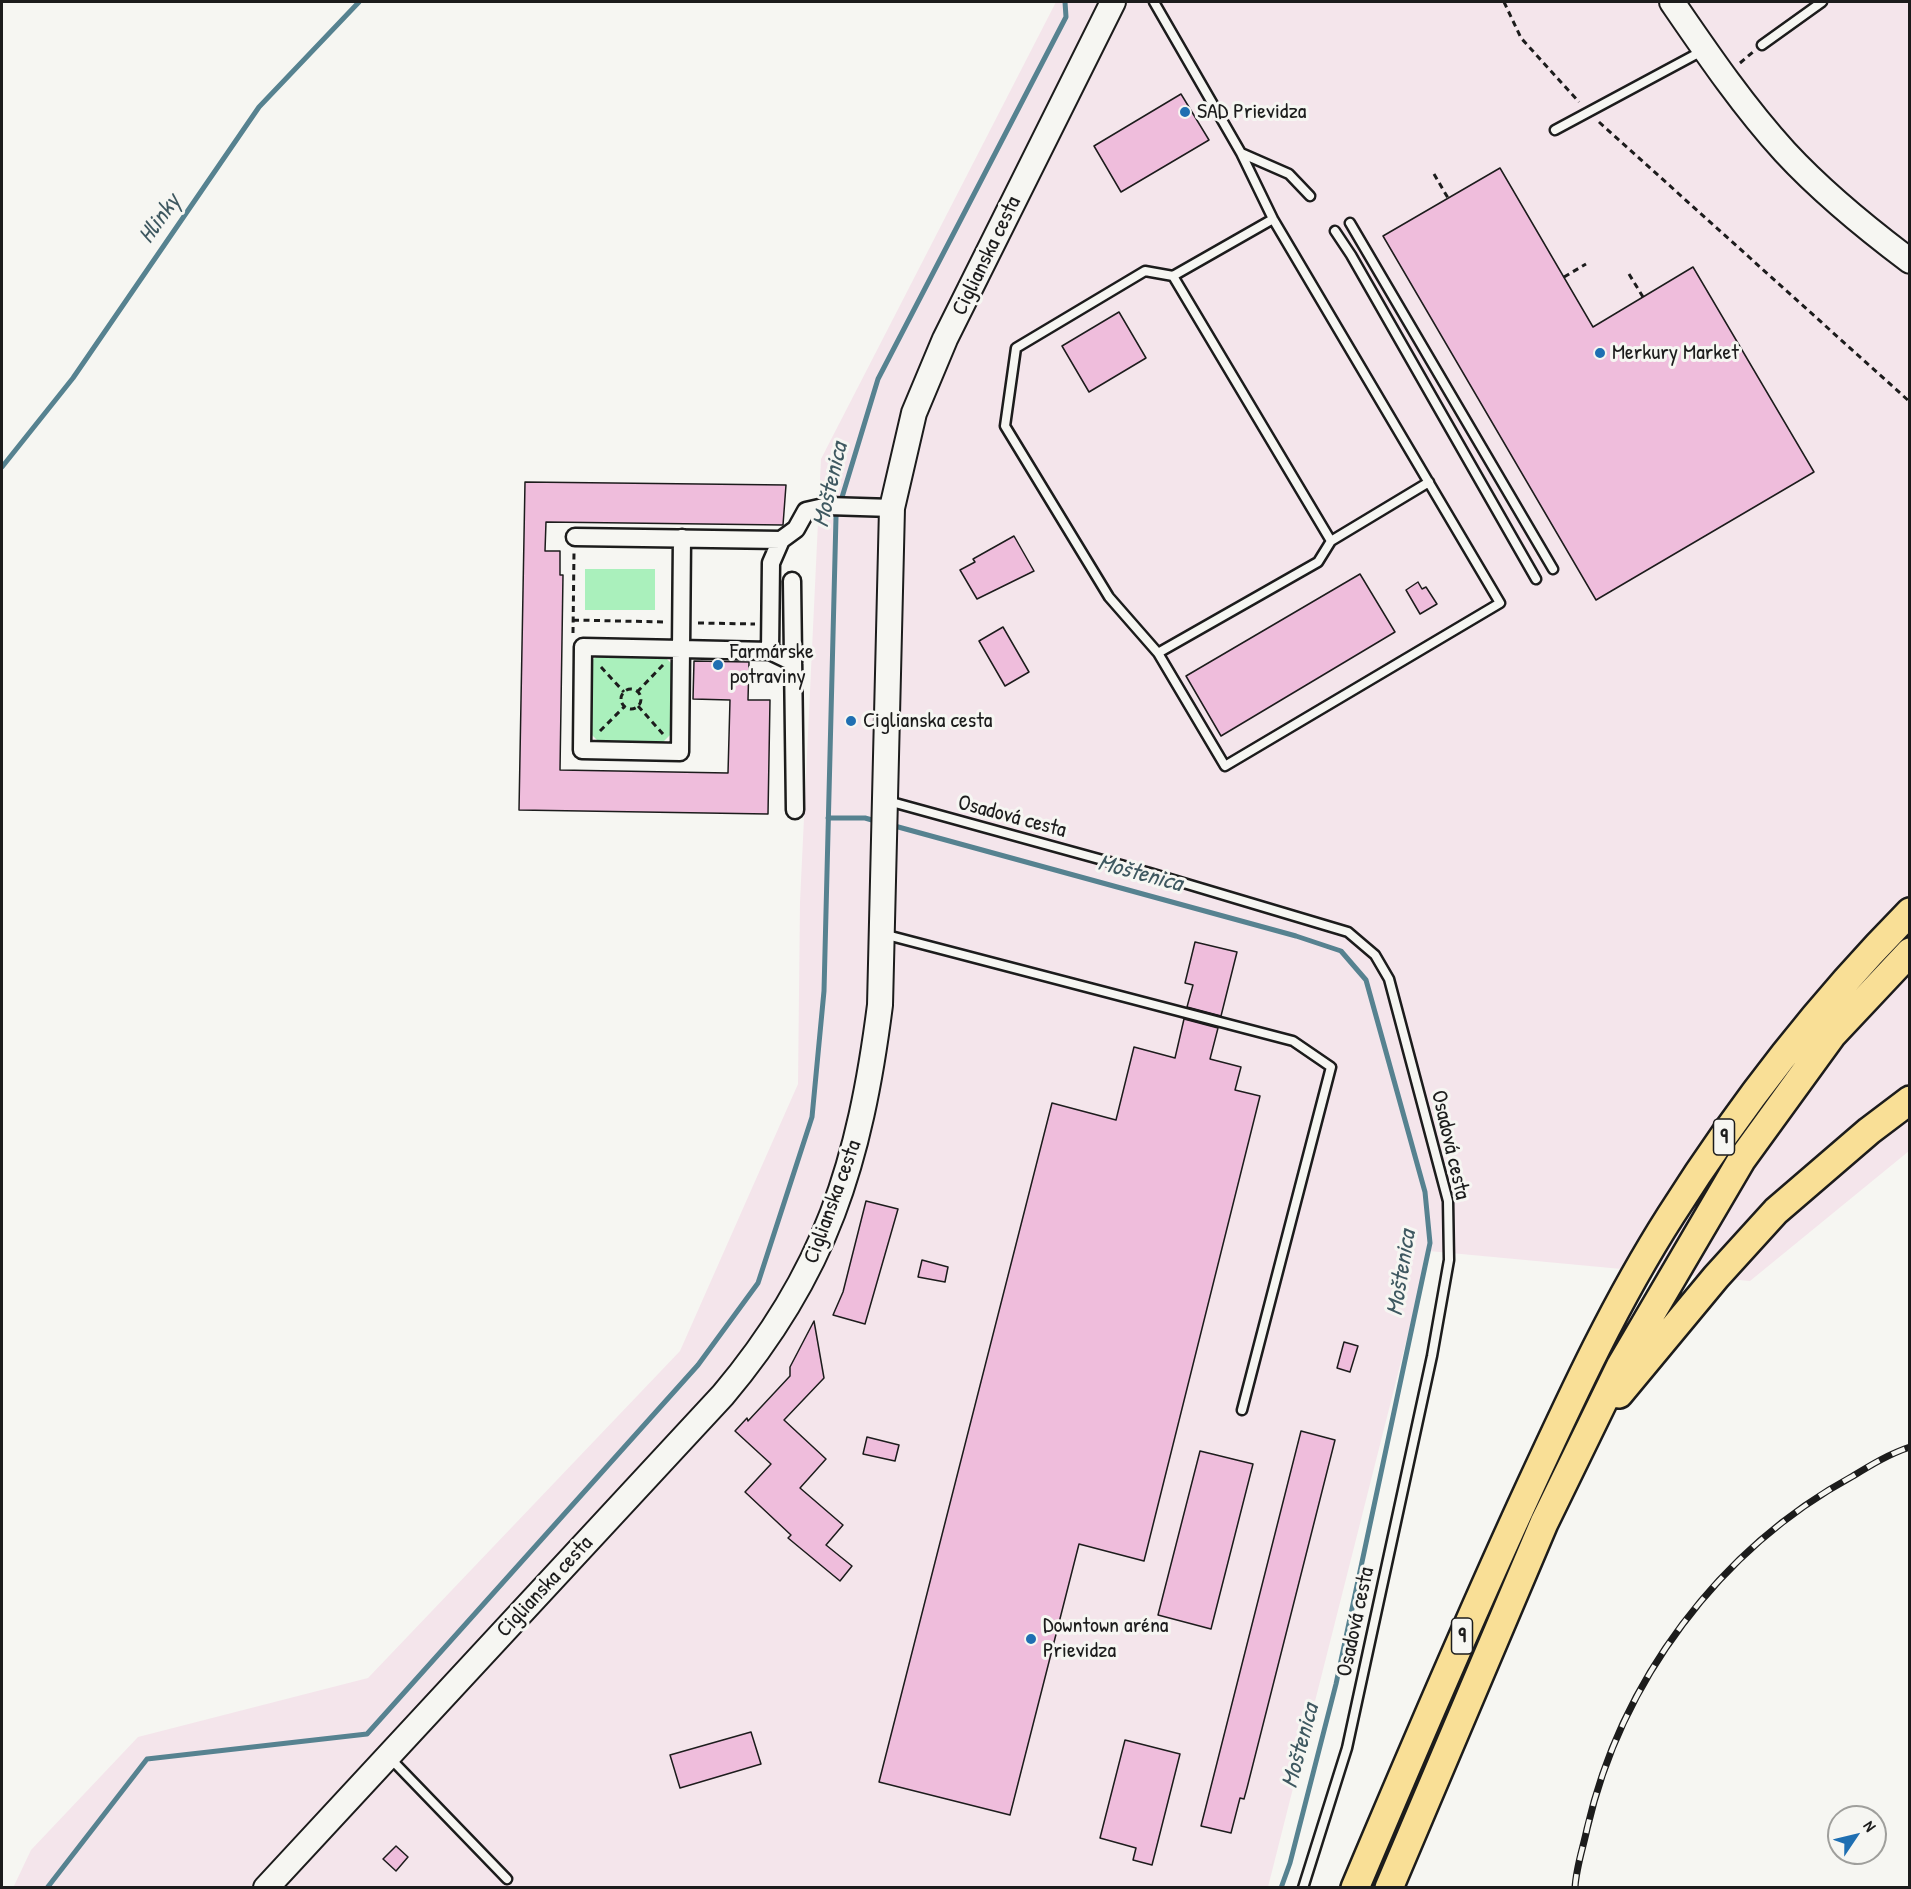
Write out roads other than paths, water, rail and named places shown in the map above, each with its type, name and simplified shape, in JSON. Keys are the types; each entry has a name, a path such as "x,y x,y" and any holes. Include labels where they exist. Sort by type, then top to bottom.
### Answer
{"main road":[{"name":"9","path":"1355,1887 1494,1564 1575,1388 1633,1279 1671,1215 1760,1086 1813,1017 1910,912"},
{"path":"1587,1432 1621,1365 1742,1159 1832,1035 1910,952"},
{"name":"9","path":"1389,1887 1474,1683 1587,1432 1716,1277 1776,1211 1845,1150 1910,1100"}],"street":[{"name":"Ciglianska cesta","path":"266,1887 723,1395 756,1355 782,1317 821,1244 856,1140 873,1058 880,1005 892,508 914,413 945,339 1113,2"},
{"path":"1672,2 1704,50 1785,152 1855,217 1910,261"},
{"path":"770,651 771,563 781,540 796,529 806,511 828,506 892,508"},
{"path":"575,537 781,540"},
{"path":"682,538 681,649 680,752 582,750 583,647 681,649 770,651 794,662"},
{"path":"792,581 795,810"}],"lane":[{"path":"1154,2 1242,153 1273,219 1500,603 1225,766 1158,653 1109,597 1005,426 1016,348 1145,271 1173,276 1273,219"},
{"path":"1762,45 1822,2"},
{"path":"1555,130 1704,50"},
{"path":"1242,153 1289,174 1310,196"},
{"path":"1350,223 1553,569"},
{"path":"1335,231 1351,255 1536,579"},
{"path":"1173,276 1331,540"},
{"path":"1158,653 1318,562 1331,540 1429,482"},
{"name":"Osadová cesta","path":"885,816 1150,873 1348,932 1375,955 1389,979 1448,1201 1449,1260 1432,1356 1347,1748 1303,1887"},
{"path":"882,934 1293,1041 1331,1067 1242,1410"},
{"path":"387,1756 507,1879"}],"waterway":[{"name":"Hlinky","path":"2,467 73,378 259,107 359,2"},
{"path":"47,1888 147,1759 367,1734 698,1365 758,1283 812,1117 824,991 836,517 878,379 1066,17 1065,2"},
{"name":"Moštenica","path":"828,818 865,818 879,822"},
{"name":"Moštenica","path":"891,825 1296,936 1341,951 1366,980 1425,1192 1430,1243 1336,1684 1290,1863 1281,1888"}],"railway":[{"path":"1575,1888 1587,1829 1603,1774 1624,1722 1651,1672 1682,1624 1719,1581 1760,1541 1804,1506 1873,1464 1910,1447"}],"place":[{"name":"SAD Prievidza","path":"1185,112"},
{"name":"Merkury Market","path":"1600,353"},
{"name":"Farmárske potraviny","path":"718,665"},
{"name":"Ciglianska cesta","path":"851,721"},
{"name":"Downtown aréna Prievidza","path":"1031,1639"}]}
